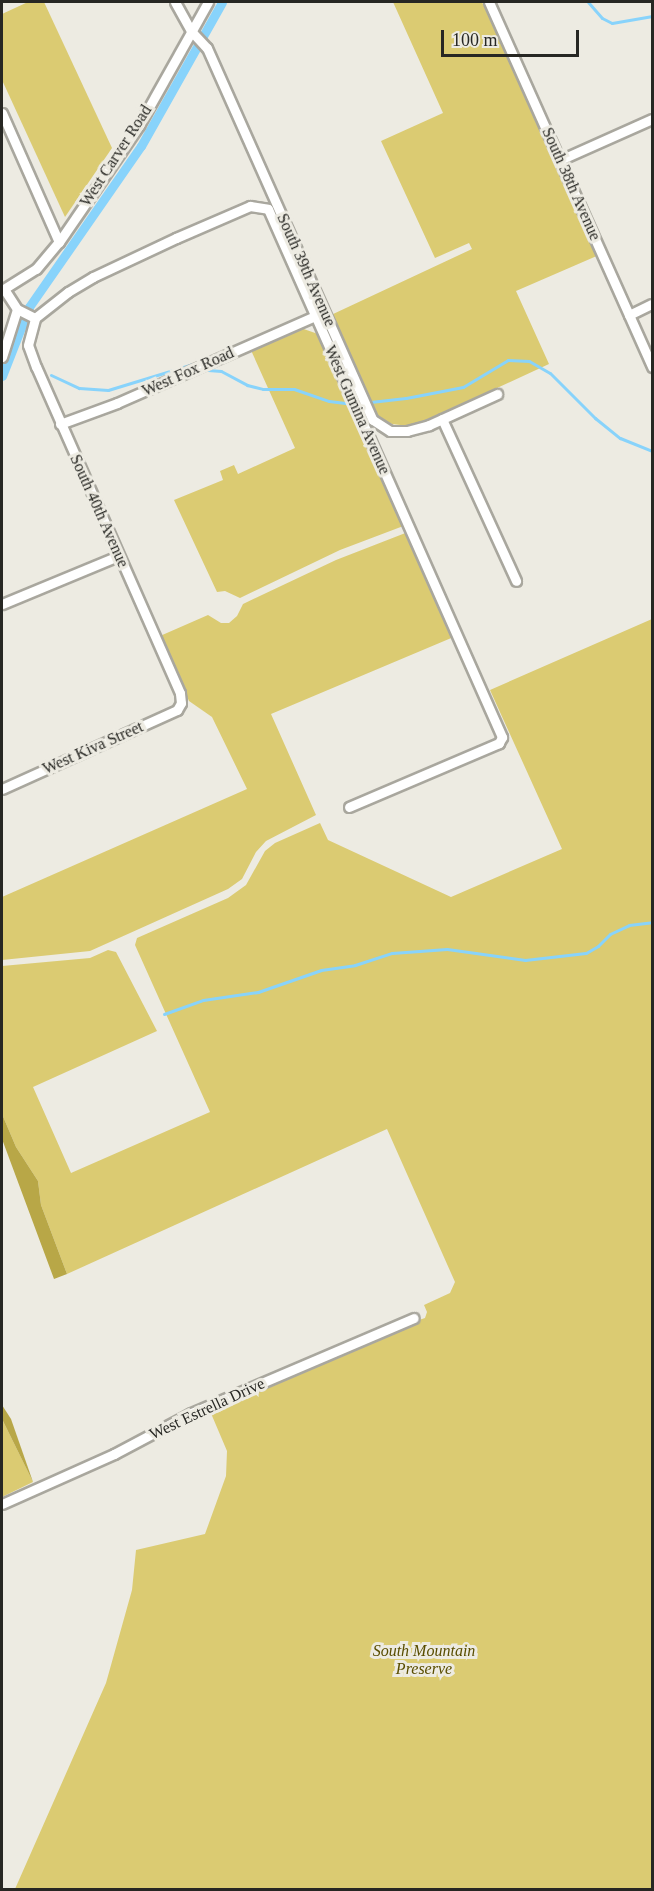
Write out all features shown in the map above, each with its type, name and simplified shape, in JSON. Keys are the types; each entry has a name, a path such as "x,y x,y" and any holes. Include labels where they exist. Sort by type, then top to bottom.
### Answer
{"street":[{"name":"South 39th Avenue","path":"175,2 194,34 204,44 374,420 390,431 407,431 442,419 497,394"},
{"name":"West Carver Road","path":"3,289 36,269 58,242 139,124 194,34 208,2"},
{"name":"South 38th Avenue","path":"489,2 652,367"},
{"path":"2,112 58,242"},
{"path":"560,160 652,120"},
{"name":"West Gumina Avenue","path":"32,317 93,277 200,226 250,206 268,209 502,737 499,743 349,807"},
{"path":"3,289 17,309 32,317"},
{"path":"629,315 652,304"},
{"path":"2,357 17,309"},
{"name":"West Fox Road","path":"60,424 117,403 315,316"},
{"name":"South 40th Avenue","path":"32,317 28,345 60,424 182,702"},
{"path":"442,419 516,581"},
{"path":"2,604 118,556"},
{"name":"West Kiva Street","path":"2,789 177,711 182,702"},
{"name":"West Estrella Drive","path":"2,1504 114,1454 191,1413 414,1318"}],"green space":[{"path":"28,2 44,2 112,148 65,217 2,80 2,14"},
{"path":"393,2 482,2 599,255 516,291 549,364 441,414 409,426 392,424 377,416 331,315 472,249 469,243 435,258 381,141 443,113"},
{"path":"298,327 318,334 406,525 340,550 240,598 225,591 217,592 174,500 223,480 220,471 234,465 238,474 295,448 250,348"},
{"path":"408,532 456,636 271,714 316,815 266,841 256,852 242,879 228,889 90,951 2,960 2,897 247,789 212,717 189,701 160,636 208,615 221,623 229,623 237,616 243,604 336,560"},
{"name":"South Mountain Preserve","path":"652,619 652,1889 15,1889 106,1683 132,1590 136,1550 205,1534 226,1476 227,1451 210,1411 392,1329 425,1318 427,1312 424,1305 450,1293 455,1282 387,1129 67,1274 41,1205 38,1181 16,1147 2,1114 2,966 90,958 108,950 116,952 157,1031 33,1087 71,1173 210,1112 135,945 137,938 228,898 246,885 265,851 275,843 320,823 328,840 451,897 562,849 490,690"},
{"path":"2,1419 33,1482 2,1497"}],"shaded area":[{"path":"2,1114 16,1147 38,1181 41,1205 67,1274 54,1279 2,1139"},
{"path":"2,1405 11,1419 33,1482 2,1419"}],"waterway":[{"path":"2,376 29,307 141,146 222,2"},
{"path":"588,2 602,18 612,23 652,16"},
{"path":"208,370 221,371 247,385 263,389 294,389 329,401 353,404 406,398 463,387 508,360 529,361 550,373 595,418 620,438 652,451"},
{"path":"51,375 79,388 108,390 193,364"},
{"path":"164,1014 203,1000 258,992 321,970 355,965 392,953 447,949 525,960 586,953 598,946 610,934 629,925 652,922"}]}
